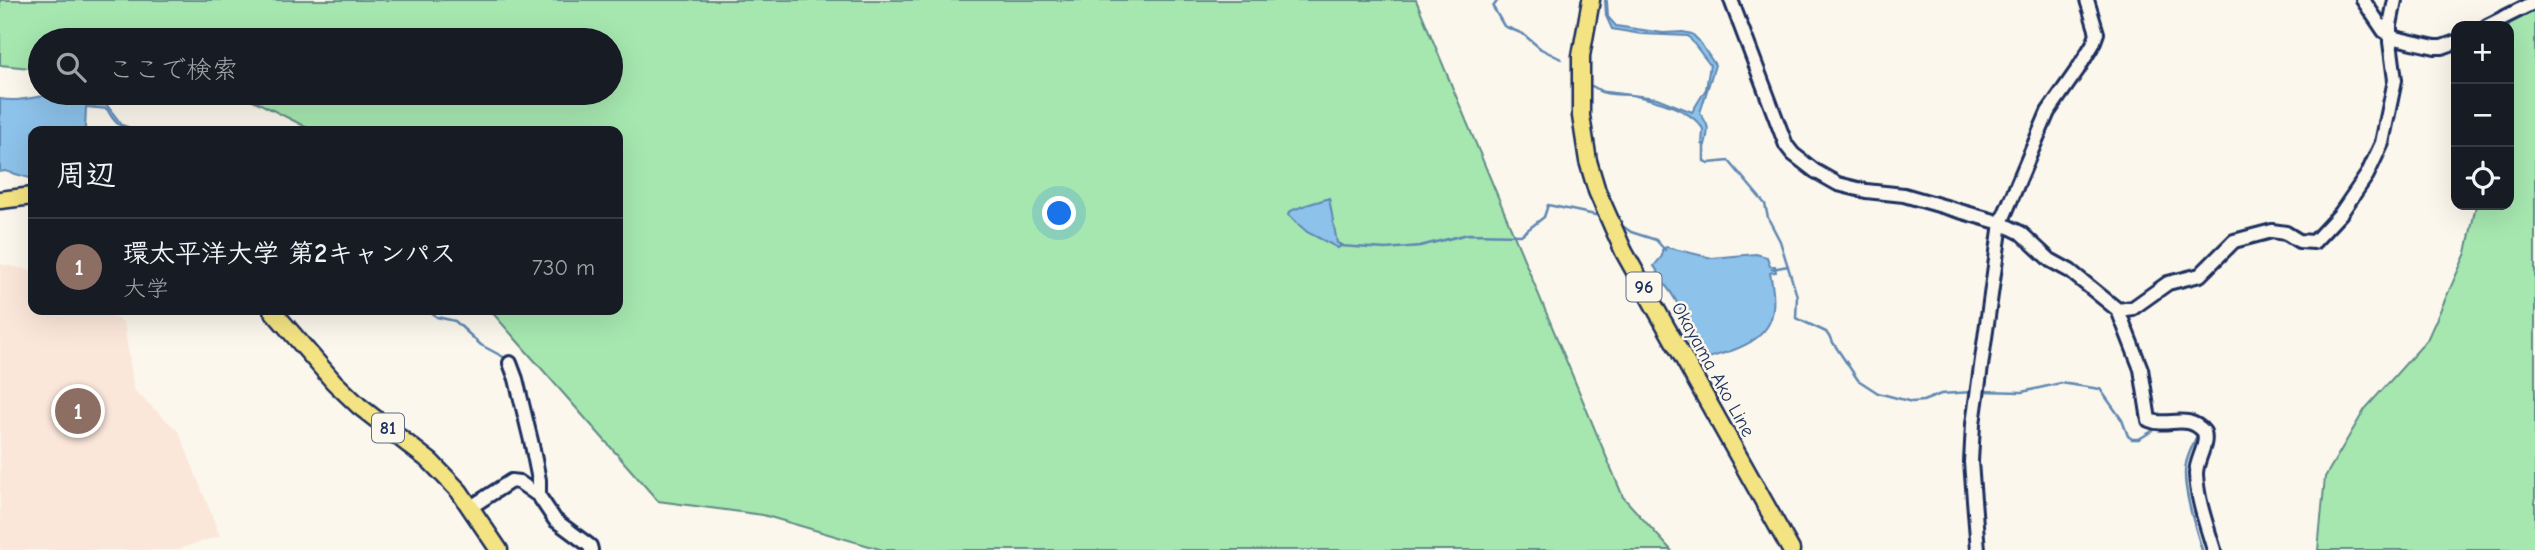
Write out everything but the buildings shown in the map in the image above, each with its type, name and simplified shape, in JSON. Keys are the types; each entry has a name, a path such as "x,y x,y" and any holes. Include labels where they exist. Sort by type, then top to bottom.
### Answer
{"main road":[{"name":"Okayama Ako Line","path":"1591,0 1581,56 1581,116 1588,160 1597,191 1623,252 1791,550"},
{"path":"0,200 28,197"},
{"name":"81","path":"276,315 334,382 359,406 431,462 471,507 499,550"}],"street":[{"path":"1731,0 1786,145 1793,154 1838,184 1866,191 1904,195 2001,223 2021,233 2050,260 2070,271 2118,310 2141,369 2149,420 2192,422 2204,432 2206,438 2196,475 2207,533 2214,550"},
{"path":"1978,550 1971,462 1977,392 2001,223 2048,112 2093,44 2097,33 2087,0"},
{"path":"2363,0 2390,36 2435,47 2451,43"},
{"path":"2118,310 2133,308 2168,283 2200,275 2234,241 2272,231 2314,242 2341,213 2367,175 2382,143 2395,80 2390,36 2395,0"},
{"path":"2497,21 2535,2"},
{"path":"510,363 532,445 539,480 539,496"},
{"path":"471,507 511,481 519,482 539,496 555,520 590,546 591,550"}],"shaded area":[{"path":"0,264 28,270 28,315 112,315 124,323 134,390 179,432 220,536 175,550 0,550"}],"green space":[{"path":"0,0 1416,0 1623,497 1671,550 883,550 763,515 658,501 494,315 623,315 623,126 304,126 263,105 623,105 623,28 28,28 28,68 0,65"},
{"path":"2535,10 2535,550 2318,550 2325,477 2365,409 2427,340 2466,253 2475,210 2514,210 2514,21 2512,21"}],"water":[{"path":"1605,0 1608,17 1616,26 1663,33 1683,32 1692,34 1699,41 1715,65 1700,113 1708,128 1705,145 1702,144 1703,129 1681,110 1640,97 1598,91 1657,98 1692,112 1706,89 1710,65 1688,36 1641,34 1612,29 1606,16"},
{"path":"28,98 28,105 107,105 125,126 119,125 107,109 86,107 85,126 28,126 28,178 0,172 0,99"},
{"path":"1329,198 1337,243 1342,245 1338,248 1307,232 1288,215 1289,212"},
{"path":"1666,247 1712,258 1756,254 1767,257 1770,266 1775,266 1776,272 1770,273 1773,312 1764,331 1745,345 1699,360 1698,350 1689,343 1679,306 1654,266"}],"waterway":[{"path":"1498,0 1493,7 1504,26 1523,34 1541,49 1561,59"},
{"path":"1592,86 1601,91"},
{"path":"1704,144 1704,161 1729,161 1765,204 1797,296 1796,318 1826,332 1858,380 1878,393 1912,402 1941,394 1972,392"},
{"path":"1340,246 1386,249 1420,246 1468,234 1521,235 1544,217 1548,205 1600,216"},
{"path":"1617,222 1631,232 1656,240 1665,250"},
{"path":"1772,269 1788,266"},
{"path":"434,315 455,321 481,345 509,360"},
{"path":"1982,391 2022,392 2061,383 2100,389 2132,439 2139,439 2159,427"},
{"path":"2198,433 2188,456 2185,473 2190,507 2202,550"},
{"path":"545,486 548,498 564,519"}],"place":[{"name":"環太平洋大学 第2キャンパス","path":"78,411"}]}
